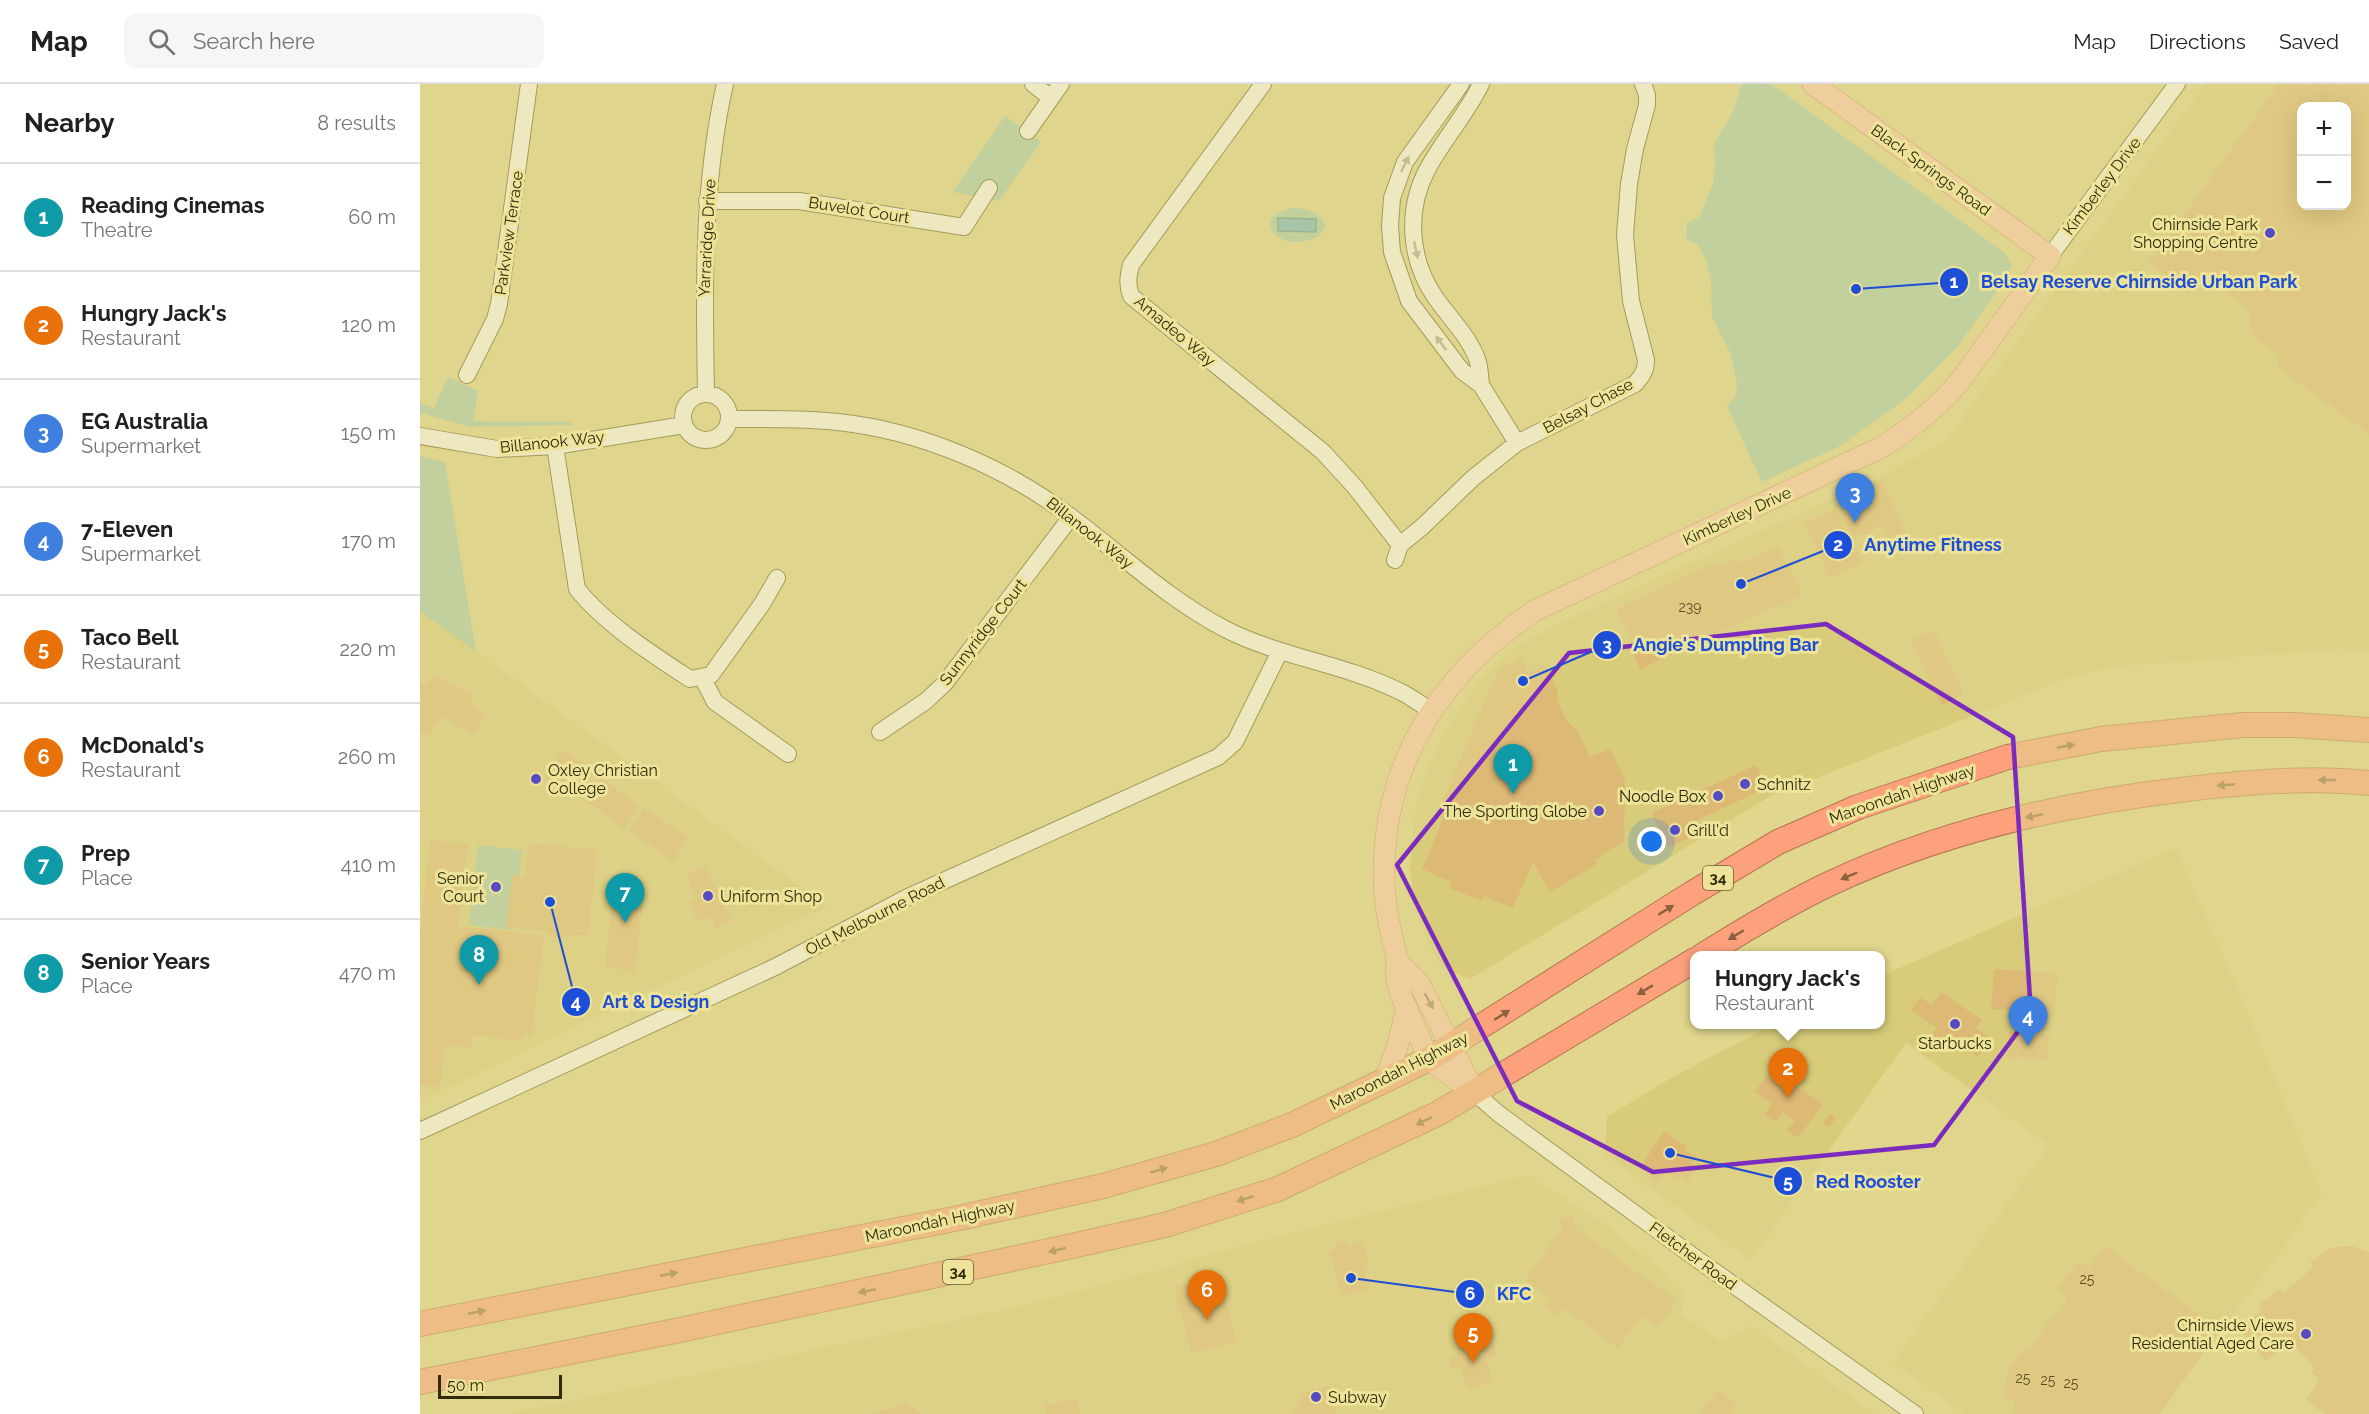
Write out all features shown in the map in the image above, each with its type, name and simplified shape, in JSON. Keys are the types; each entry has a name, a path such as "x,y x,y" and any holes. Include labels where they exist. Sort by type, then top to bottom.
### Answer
{"highway":[{"name":"Maroondah Highway","path":"420,1324 959,1218 1103,1186 1216,1154 1292,1125 1429,1059 1778,842 1858,807 2008,757 2101,739 2243,725 2294,725 2369,730"},
{"path":"1710,951 1770,914 1828,885 1934,842 1992,825 2122,797 2211,786 2285,780 2369,783"},
{"name":"34","path":"420,1382 948,1274 1165,1225 1278,1189 1412,1126 1475,1093 1690,963"}],"main road":[{"name":"Black Springs Road","path":"1813,84 2050,256"},
{"name":"Kimberley Drive","path":"1429,1059 1397,984 1398,962 1388,920 1384,879 1385,838 1394,797 1407,755 1430,710 1474,657 1504,632 1534,612 1884,446 1921,422 1960,381 2050,256"},
{"path":"1398,962 1419,983 1475,1093"},
{"path":"1386,1080 1407,1008"},
{"path":"1429,1059 1475,1093"}],"street":[{"name":"Parkview Terrace","path":"467,375 500,304 529,84"},
{"name":"Yarraridge Drive","path":"706,394 704,298 708,201 712,153 725,84"},
{"path":"1028,131 1056,91 1033,84"},
{"name":"Amadeo Way","path":"1263,84 1131,265 1127,279 1128,288 1131,296 1323,452 1355,487 1397,553"},
{"path":"1461,84 1405,162 1392,198 1390,233 1396,269 1409,301 1462,371 1481,385 1517,443"},
{"path":"1481,84 1472,103 1428,169 1417,195 1413,224 1415,249 1422,273 1432,294 1471,346 1478,362 1481,385"},
{"name":"Belsay Chase","path":"1397,553 1473,478 1517,443 1635,384 1646,368 1631,301 1625,235 1635,149 1647,105 1647,95 1643,84"},
{"name":"Kimberley Drive","path":"2050,256 2177,84"},
{"name":"Buvelot Court","path":"708,201 799,201 964,227 989,189"},
{"path":"706,394 714,395 726,404 730,419 724,433 709,441 694,437 684,425 683,417 687,404 692,398 706,394"},
{"name":"Billanook Way","path":"730,419 838,422 887,431 936,445 974,461 1042,496 1167,593 1226,630 1280,651 1363,676 1400,692 1430,710"},
{"name":"Billanook Way","path":"420,436 497,449 555,446 684,425"},
{"path":"555,446 570,557 577,589 591,606 663,662 690,679 711,675 762,604 777,578"},
{"name":"Sunnyridge Court","path":"880,732 926,701 945,683 1071,517"},
{"name":"Old Melbourne Road","path":"420,1131 774,967 908,897 1218,757 1235,741 1280,651"},
{"path":"702,677 716,702 788,754"},
{"name":"Fletcher Road","path":"1475,1093 1499,1114 1690,1254 1915,1414"}],"highlighted area":[{"path":"1826,624 2013,737 2031,1014 1934,1145 1653,1172 1517,1101 1397,865 1569,653"}],"shaded area":[{"name":"Chirnside Park Shopping Centre","path":"2205,84 2369,84 2369,652 2338,649 2111,667 2065,679 1769,797 1470,979 1441,968 1415,908 1410,869 1417,796 1441,738 1484,675 1521,644 1560,623 1884,475 1945,442"},
{"name":"Oxley Christian College","path":"420,611 827,906 420,1101"},
{"path":"2176,848 2247,1011 2322,1194 2159,1414 1964,1414 1893,1363 2049,1145 1906,1043 1750,1260 1605,1155 1607,1117 1671,1078 1764,1029 1885,1029 1885,974"},
{"path":"1528,1175 1603,1223 1660,1269 1676,1288 1685,1290 1681,1314 1722,1343 1750,1325 1875,1414 509,1414 1009,1309 1152,1272 1233,1248"}],"green space":[{"path":"1742,84 1771,84 2005,253 2012,266 2005,281 1957,347 1907,398 1840,446 1762,482 1727,406 1737,395 1736,378 1730,352 1712,317 1711,278 1706,260 1698,244 1686,239 1687,223 1699,218 1713,184 1714,145 1733,112"},
{"path":"1005,116 1041,142 999,201 953,192"},
{"path":"1295,208 1309,210 1320,217 1325,225 1320,235 1297,242 1286,240 1272,230 1270,224 1273,217"},
{"path":"448,377 478,391 473,421 570,422 571,425 471,427 420,413 420,403 434,408"},
{"path":"420,456 445,462 476,652 420,611"},
{"name":"Senior Court","path":"478,845 522,850 513,930 469,925"}],"water":[{"path":"1278,218 1316,219 1316,232 1278,231"}],"building":[{"name":"Chirnside Park Shopping Centre","path":"2279,84 2369,84 2369,434 2286,373 2286,370 2277,367 2278,358 2282,357 2252,335 2249,309 2204,274 2190,293 2149,263"},
{"path":"1882,480 1905,530 1888,538 1882,525 1853,539 1841,514 1856,507 1859,513 1874,507 1865,488"},
{"path":"1836,508 1862,563 1830,578 1804,523"},
{"path":"1778,546 1803,594 1640,669 1632,651 1635,649 1616,609 1712,564 1714,568 1737,558 1740,563"},
{"path":"1934,630 1964,694 1942,705 1911,641"},
{"path":"1521,658 1528,673 1545,665 1557,688 1558,702 1562,711 1568,722 1578,731 1590,757 1610,749 1625,780 1624,841 1595,860 1597,864 1550,892 1533,862 1513,908 1484,896 1482,901 1449,888 1451,882 1422,869 1446,812 1439,810 1498,670"},
{"path":"433,674 475,695 470,704 486,714 474,735 441,716 428,736 420,732 420,683 426,686"},
{"path":"563,750 587,766 567,795 544,779"},
{"path":"1756,765 1766,788 1687,825 1693,836 1668,848 1652,813"},
{"path":"599,777 639,805 624,828 584,800"},
{"path":"644,808 688,838 673,861 629,831"},
{"path":"430,840 468,844 458,926 544,936 532,1035 523,1034 522,1041 472,1035 471,1048 445,1045 440,1086 420,1084 420,931"},
{"path":"529,843 597,850 588,936 571,934 570,939 550,937 550,932 506,927 512,875 526,877"},
{"name":"Uniform Shop","path":"705,866 732,921 716,928 712,917 698,922 689,902 696,899 686,874"},
{"path":"615,876 645,880 635,971 605,967"},
{"path":"1994,969 2058,973 2054,1014 2029,1012 2027,1033 2049,1035 2048,1060 2007,1057 2009,1032 2015,1032 2017,1011 1991,1009"},
{"name":"Starbucks","path":"1941,992 1982,1020 1976,1028 1991,1038 1978,1057 1948,1035 1940,1046 1929,1039 1937,1028 1911,1010 1920,997 1932,1005"},
{"path":"1779,1073 1823,1105 1798,1138 1787,1130 1795,1121 1783,1112 1776,1122 1764,1114 1772,1104 1755,1092 1766,1076 1773,1081"},
{"path":"1830,1114 1836,1118 1829,1127 1823,1123"},
{"path":"1664,1131 1687,1147 1685,1150 1696,1157 1691,1163 1697,1167 1688,1181 1681,1176 1677,1181 1666,1173 1659,1182 1640,1168"},
{"path":"1573,1217 1574,1227 1677,1301 1658,1326 1642,1315 1618,1348 1563,1308 1557,1316 1545,1307 1551,1299 1525,1280 1562,1229 1560,1219"},
{"path":"1346,1240 1348,1246 1363,1241 1370,1265 1363,1267 1369,1289 1342,1296 1329,1251 1336,1249 1334,1243"},
{"path":"2105,1246 2220,1330 2159,1414 2025,1414 2013,1412 2015,1401 2003,1399 2008,1370 2025,1347 2029,1350 2056,1312 2060,1315 2068,1296 2058,1288 2079,1261 2089,1268"},
{"name":"Chirnside Views Residential Aged Care","path":"2352,1246 2369,1252 2369,1414 2326,1414 2306,1400 2319,1381 2311,1371 2314,1368 2290,1340 2265,1361 2239,1327 2262,1311 2259,1305 2279,1289 2283,1293 2313,1267 2310,1262 2330,1248"},
{"path":"1220,1276 1237,1342 1191,1354 1174,1287"},
{"path":"1492,1338 1496,1356 1486,1359 1492,1383 1467,1389 1461,1367 1452,1370 1449,1359 1458,1357 1456,1346"},
{"name":"Subway","path":"1329,1386 1336,1414 1292,1414 1303,1393"},
{"path":"1717,1390 1737,1405 1730,1414 1700,1414"},
{"path":"1077,1399 1080,1414 1047,1414 1045,1405"},
{"path":"904,1403 922,1414 871,1414"}],"place":[{"name":"Chirnside Park Shopping Centre","path":"2270,233"},
{"name":"Belsay Reserve Chirnside Urban Park","path":"1856,289"},
{"name":"EG Australia","path":"1855,523"},
{"name":"Anytime Fitness","path":"1741,584"},
{"name":"Angie's Dumpling Bar","path":"1523,681"},
{"name":"Oxley Christian College","path":"536,779"},
{"name":"Schnitz","path":"1745,784"},
{"name":"Reading Cinemas","path":"1513,794"},
{"name":"Noodle Box","path":"1718,796"},
{"name":"The Sporting Globe","path":"1599,811"},
{"name":"Grill'd","path":"1675,830"},
{"name":"Senior Court","path":"496,887"},
{"name":"Uniform Shop","path":"708,896"},
{"name":"Art & Design","path":"550,902"},
{"name":"Prep","path":"625,923"},
{"name":"Senior Years","path":"479,985"},
{"name":"Starbucks","path":"1955,1024"},
{"name":"7-Eleven","path":"2028,1046"},
{"name":"Hungry Jack's","path":"1788,1098"},
{"name":"Red Rooster","path":"1670,1153"},
{"name":"KFC","path":"1351,1278"},
{"name":"McDonald's","path":"1207,1320"},
{"name":"Chirnside Views Residential Aged Care","path":"2306,1334"},
{"name":"Taco Bell","path":"1473,1363"},
{"name":"Subway","path":"1316,1397"}]}
